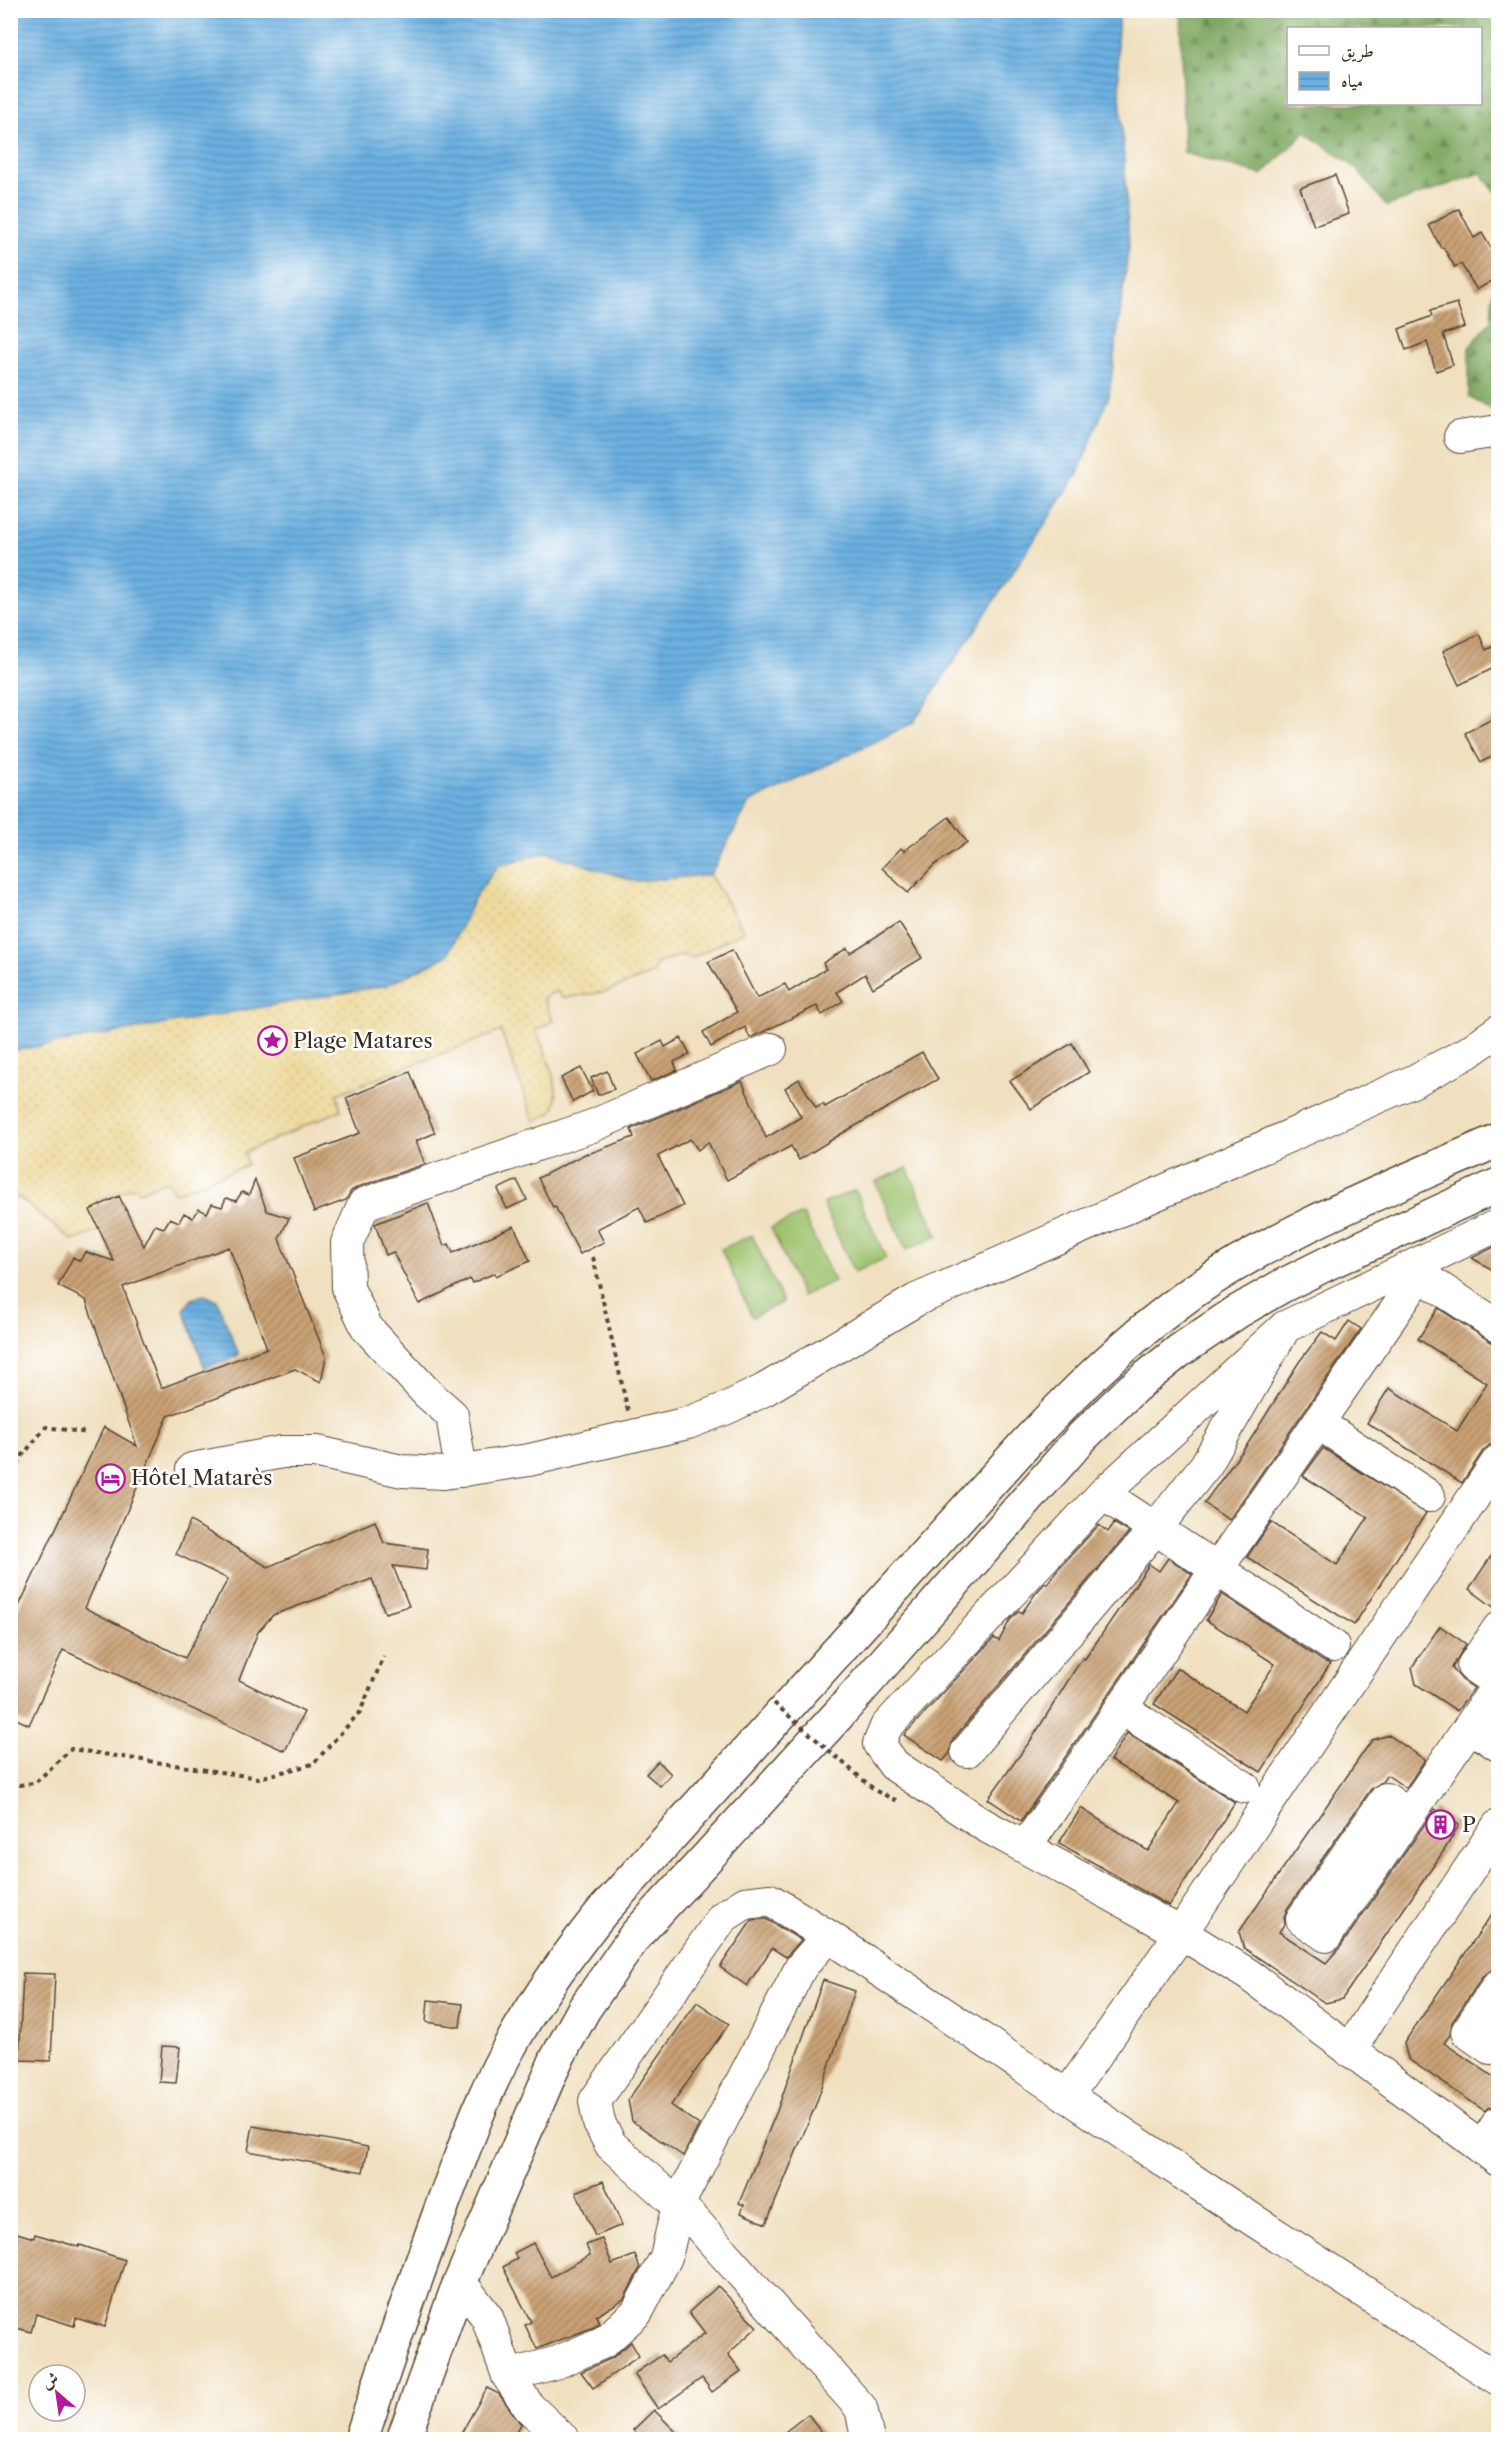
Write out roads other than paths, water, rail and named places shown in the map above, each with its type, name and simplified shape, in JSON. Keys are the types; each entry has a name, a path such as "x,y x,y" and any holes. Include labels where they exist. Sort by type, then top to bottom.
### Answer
{"highway":[{"path":"362,2439 426,2249 478,2110 504,2056 531,2011 562,1962 602,1912 1026,1443 1117,1353 1195,1290 1261,1250 1498,1140"},
{"path":"403,2439 460,2282 556,2060 584,2009 635,1936 839,1714 1083,1436 1143,1381 1179,1352 1237,1312 1328,1263 1498,1185"}],"street":[{"path":"1460,437 1498,432"},
{"path":"192,1469 282,1452 318,1452 402,1471 421,1473 461,1471 529,1460 688,1423 727,1408 764,1389 916,1300 1414,1081 1467,1053 1498,1031"},
{"path":"461,1471 452,1415 427,1393 367,1328 348,1288 347,1243 364,1204 592,1126 771,1049"},
{"path":"1493,2144 1350,2051 1249,1975 1181,1932 984,1825 894,1766 879,1744 886,1727 1103,1494 1284,1327 1414,1271 1498,1225"},
{"path":"1414,1271 1498,1326"},
{"path":"1026,1846 1318,1423 1414,1271"},
{"path":"967,1751 1155,1529 1206,1465 1284,1327"},
{"path":"1318,1423 1429,1496"},
{"path":"1067,2096 1181,1932 1498,1461"},
{"path":"1103,1494 1216,1571 1333,1646"},
{"path":"1409,1815 1471,1727 1498,1684 1473,1666 1498,1629"},
{"path":"1121,1708 1244,1786"},
{"path":"1471,1727 1498,1745"},
{"path":"1350,2051 1498,1829"},
{"path":"1370,2018 1386,2029 1498,1861"},
{"path":"868,2439 861,2408 693,2219 611,2145 599,2123 595,2102 723,1917 745,1903 770,1900 828,1936 1498,2379"},
{"path":"508,2376 558,2362 604,2342 637,2312 666,2257 678,2205 801,1967 828,1936"},
{"path":"1498,1986 1467,2032 1490,2048 1498,2036"},
{"path":"460,2282 487,2317 508,2376 529,2407 564,2439"}],"water":[{"path":"11,10 1119,11 1117,44 1129,245 1109,395 1078,474 913,723 749,803 710,875 634,881 546,852 498,866 476,895 447,956 387,985 11,1051"},
{"path":"204,1295 217,1300 239,1355 205,1368 184,1310 192,1299"}],"place":[{"name":"Plage Matares","path":"272,1041"},
{"name":"Hôtel Matarès","path":"110,1478"},
{"name":"P","path":"1441,1825"}]}
